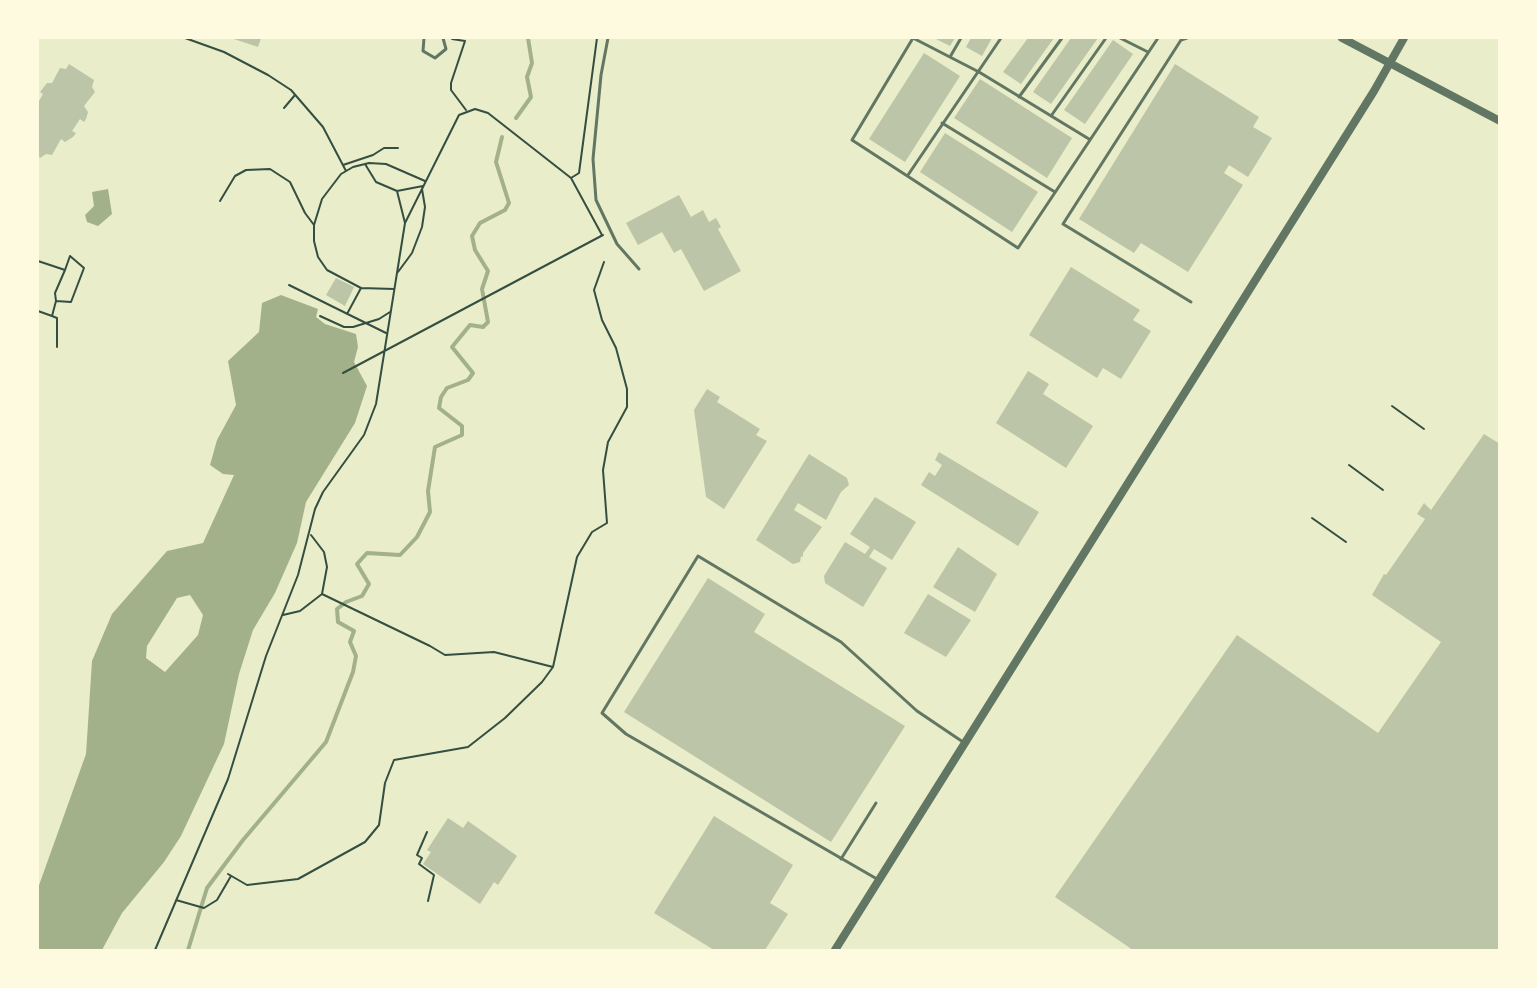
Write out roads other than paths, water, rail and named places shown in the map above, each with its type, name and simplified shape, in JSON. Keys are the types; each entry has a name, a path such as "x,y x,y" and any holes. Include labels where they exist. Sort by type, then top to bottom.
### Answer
{"street":[{"path":"1342,38 1500,121"},
{"path":"835,951 1391,63 1404,38"}],"lane":[{"path":"424,38 423,51 435,58 444,53 444,38"},
{"path":"608,38 601,75 593,159 596,200 617,244 639,269"},
{"path":"1089,139 979,72 913,38 852,140 1018,248 1158,38"},
{"path":"950,57 961,38"},
{"path":"908,176 1001,38"},
{"path":"1019,96 1062,38"},
{"path":"1051,116 1106,38"},
{"path":"1120,38 1148,52"},
{"path":"1187,38 1181,40 1063,224 1191,302"},
{"path":"942,123 1055,192"},
{"path":"878,880 626,734 602,713 698,556 841,642 917,711 964,743"},
{"path":"841,859 876,803"}],"waterway":[{"path":"516,118 531,97 527,77 532,63 528,38"},
{"path":"188,950 207,888 243,840 326,742 353,672 356,656 350,642 354,631 338,622 337,609 346,602 362,596 369,584 357,564 367,553 400,555 417,537 430,512 428,491 435,447 462,435 462,426 439,408 441,397 447,388 468,380 473,373 452,347 470,325 483,327 488,322 482,289 488,271 475,250 472,236 480,223 505,210 509,203 496,162 502,137"}]}
